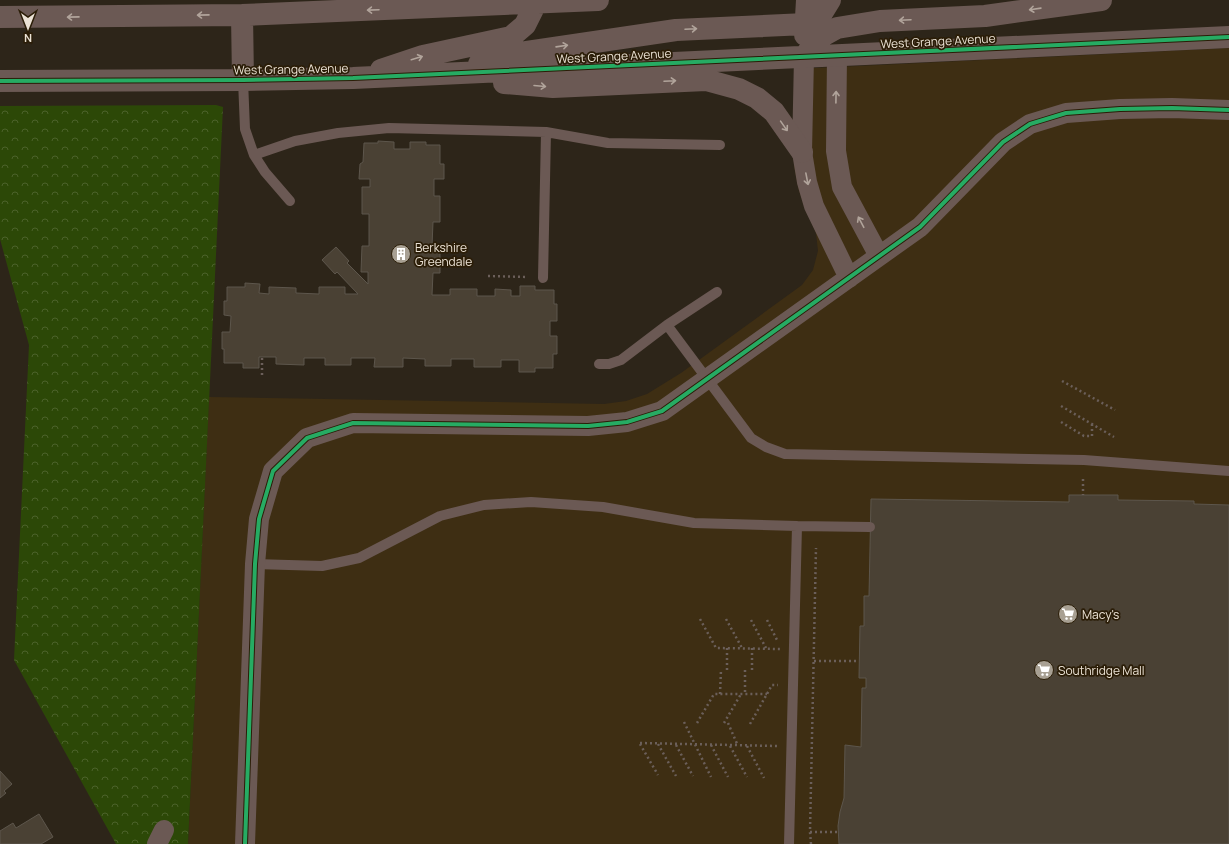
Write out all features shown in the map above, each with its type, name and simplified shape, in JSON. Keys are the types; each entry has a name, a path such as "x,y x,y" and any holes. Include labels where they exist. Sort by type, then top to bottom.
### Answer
{"street":[{"path":"0,17 242,15 535,1 598,0"},
{"path":"807,0 802,152 807,182 814,206 849,278"},
{"path":"443,75 520,53 676,30 806,24 822,13 830,0"},
{"path":"837,0 836,151 842,187 879,256"},
{"path":"804,57 819,38 837,28 880,21 985,16 1101,0"},
{"path":"353,78 423,56 511,37 525,25 535,1"},
{"path":"242,15 243,80"},
{"name":"West Grange Avenue","path":"0,81 243,80 418,76 1229,37"},
{"path":"418,76 554,87 706,80 739,89 758,98 774,112 802,152"},
{"path":"245,844 255,564 259,519 273,471 307,438 353,422 588,426 627,422 662,411 920,227 1003,142 1030,124 1066,113 1120,109 1172,108 1229,110"}],"lane":[{"path":"243,80 245,128 254,155 265,172 290,201"},
{"path":"254,155 295,141 338,133 389,128 546,132 608,143 720,145"},
{"path":"543,278 546,132"},
{"path":"600,364 609,364 621,360 667,325 716,292"},
{"path":"667,325 751,438 766,447 786,454 1084,460 1229,471"},
{"path":"255,564 322,566 359,558 440,516 484,505 531,502 603,507 694,523 870,528"},
{"path":"789,844 797,526"}],"path":[{"path":"488,276 526,277"},
{"path":"262,357 262,375"},
{"path":"1062,381 1115,410"},
{"path":"1061,406 1114,437"},
{"path":"1061,422 1084,436 1092,436 1092,424"},
{"path":"1083,479 1083,495"},
{"path":"811,844 810,832 816,548"},
{"path":"700,618 716,648 781,649 767,620"},
{"path":"726,619 742,648"},
{"path":"751,620 767,649"},
{"path":"727,648 727,670"},
{"path":"752,648 752,670"},
{"path":"814,661 859,662"},
{"path":"720,694 721,670"},
{"path":"738,746 726,724 743,694 744,670"},
{"path":"750,724 772,685 781,685"},
{"path":"697,723 714,694 767,694"},
{"path":"684,722 711,777"},
{"path":"658,775 640,743 779,746"},
{"path":"658,744 676,776"},
{"path":"676,744 693,776"},
{"path":"711,745 728,777"},
{"path":"730,745 747,778"},
{"path":"747,746 764,778"},
{"path":"810,832 838,832"}],"shaded area":[{"path":"1229,48 1229,844 188,844 209,397 604,404 626,401 647,394 681,373 802,285 813,270 818,251 816,233 799,191 794,166 794,69"}],"green space":[{"path":"216,105 223,107 188,844 116,844 14,660 29,345 0,239 0,106"}],"building":[{"name":"Berkshire Greendale","path":"378,141 394,142 394,149 410,149 410,142 426,142 426,145 440,145 440,164 444,164 444,179 434,179 434,196 440,196 440,222 433,222 432,246 440,246 440,273 433,273 432,295 450,295 450,289 477,289 477,296 495,296 495,289 511,290 511,296 520,296 520,286 535,286 535,290 554,290 554,304 557,304 557,321 550,321 550,336 557,336 557,354 553,354 553,368 535,368 535,372 519,372 519,360 501,360 501,367 474,367 474,359 451,359 451,366 425,366 425,359 403,358 403,367 374,367 375,358 351,358 351,365 325,365 325,358 304,358 304,365 276,364 276,357 259,357 259,368 243,368 243,363 224,363 222,332 230,332 231,316 224,315 224,301 227,301 227,287 245,287 245,283 260,284 259,293 269,294 269,287 296,288 296,293 319,294 319,287 345,287 345,294 358,294 337,272 335,274 322,260 336,247 349,261 347,263 368,284 368,272 361,272 362,246 369,246 369,214 362,214 362,187 370,187 370,179 359,179 360,164 363,162 364,143 378,143"},
{"name":"Southridge Mall","path":"1069,495 1118,495 1118,500 1194,501 1194,504 1229,505 1229,844 839,844 838,826 844,798 845,745 861,747 862,688 866,688 866,678 859,678 860,626 864,626 864,596 869,596 871,499 1069,502"},
{"path":"0,771 12,784 4,791 6,793 0,798"},
{"path":"39,814 53,837 41,844 0,844 0,831 13,823 16,828"}],"cycle path":[{"path":"0,81 353,78 1229,37"},
{"path":"245,844 255,564 259,519 273,471 307,438 353,423 588,426 627,422 662,411 920,227 1003,142 1030,124 1066,113 1120,109 1172,108 1229,110"}],"place":[{"name":"Berkshire Greendale","path":"401,254"},
{"name":"Macy's","path":"1068,614"},
{"name":"Southridge Mall","path":"1044,670"}]}
